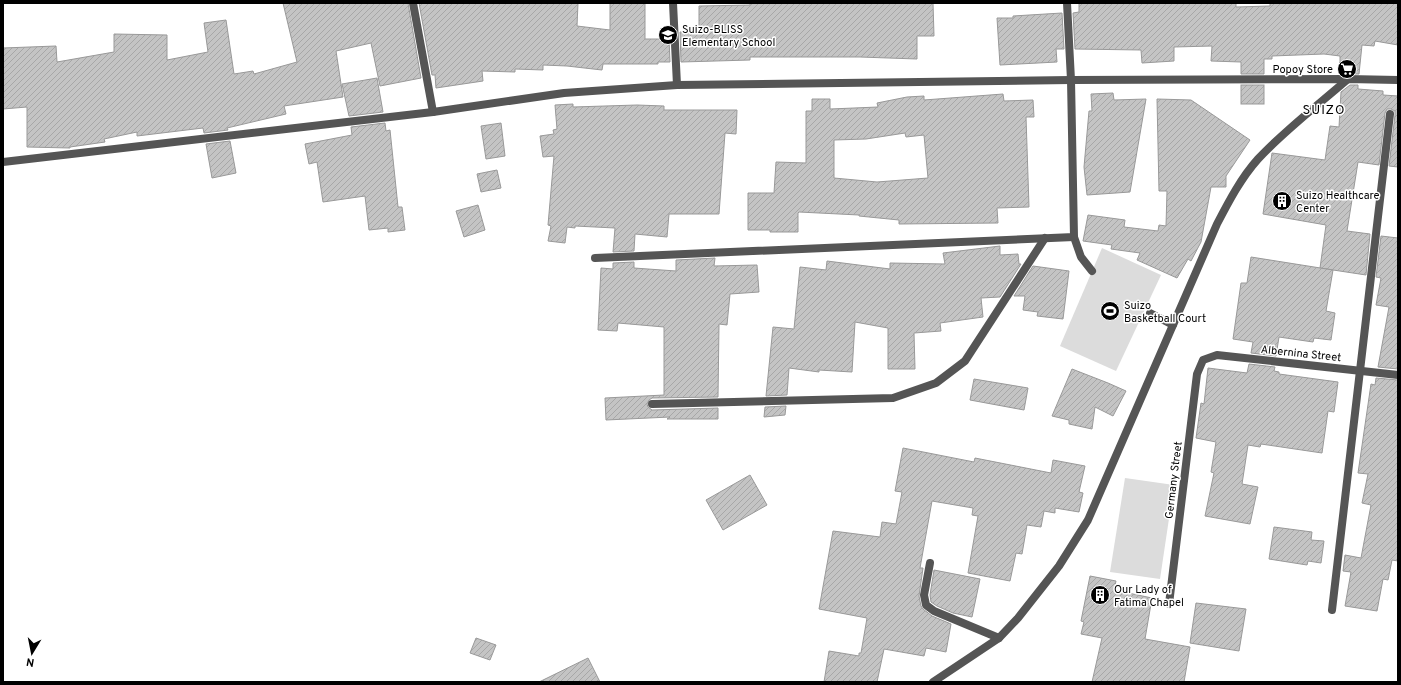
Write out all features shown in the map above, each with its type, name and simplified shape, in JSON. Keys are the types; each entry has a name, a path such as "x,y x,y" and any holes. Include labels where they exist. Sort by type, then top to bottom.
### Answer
{"street":[{"path":"413,3 433,112"},
{"path":"673,3 677,85"},
{"path":"1067,3 1071,80 1074,237 1081,257 1092,271"},
{"path":"933,682 999,638 1018,618 1059,566 1088,520 1217,224 1238,186 1258,159 1285,133 1348,79"},
{"path":"3,162 433,112 564,93 677,85 1071,80 1398,80"},
{"path":"1332,610 1390,114"},
{"path":"595,258 1074,237"},
{"path":"652,404 893,398 936,383 966,361 1045,238"},
{"path":"1150,313 1173,325"},
{"name":"Albernina Street","path":"1203,360 1217,354 1398,375"},
{"name":"Germany Street","path":"1169,604 1197,374 1203,360"},
{"path":"930,562 924,595 926,605 934,612 999,638"}],"shaded area":[{"name":"Suizo Basketball Court","path":"1102,248 1161,275 1116,371 1060,346"},
{"path":"1125,478 1174,485 1160,579 1110,572"}],"building":[{"path":"283,3 408,3 421,78 380,86 371,43 336,51 343,97 284,106 286,114 227,128 228,130 204,133 203,128 137,136 137,132 104,139 105,142 70,148 27,147 27,107 3,109 3,48 56,46 57,62 114,52 114,34 167,35 167,60 208,52 204,23 226,20 234,74 253,71 254,74 297,62"},
{"path":"419,3 578,3 577,26 610,30 610,3 645,3 645,39 669,39 670,62 658,62 658,64 603,64 602,70 543,65 543,70 515,69 515,72 482,71 483,81 436,88 435,75 432,75"},
{"path":"750,3 933,3 934,36 917,36 917,59 860,57 750,57 750,60 681,62 680,32 699,31 699,6 750,5"},
{"path":"1079,3 1236,3 1236,7 1270,6 1270,3 1398,3 1398,45 1375,41 1374,46 1362,45 1359,74 1342,74 1342,72 1340,72 1340,56 1324,54 1272,56 1272,59 1264,59 1264,74 1241,74 1241,62 1211,61 1212,46 1174,47 1174,61 1142,63 1141,50 1075,49 1073,13 1079,12"},
{"path":"1062,13 1064,49 1056,49 1057,62 1000,65 997,18 1013,18 1013,16"},
{"path":"377,78 383,112 349,116 342,84"},
{"path":"1241,85 1264,85 1264,104 1241,104"},
{"path":"1350,85 1358,85 1358,89 1383,91 1383,95 1398,96 1398,167 1389,166 1395,115 1395,111 1391,109 1387,109 1385,113 1379,165 1358,162 1347,231 1370,234 1366,275 1320,268 1326,225 1263,214 1272,153 1325,160 1330,126 1339,127 1341,92"},
{"path":"1113,93 1114,100 1146,99 1130,192 1087,195 1084,167 1089,111 1092,111 1091,94"},
{"path":"1003,94 1004,101 1033,100 1034,117 1026,117 1029,207 997,208 998,223 899,224 899,220 859,215 799,212 798,232 748,230 748,193 774,193 776,162 806,163 806,111 812,111 812,99 830,99 830,109 878,107 877,103 907,97 924,96 924,100","holes":["905,133 906,137 924,135 928,178 877,182 834,178 834,140 866,139"]},
{"path":"1157,99 1191,100 1250,140 1226,176 1226,187 1211,187 1201,242 1191,261 1188,259 1177,278 1137,260 1140,253 1111,249 1112,245 1083,241 1088,215 1125,220 1124,227 1158,231 1159,225 1166,226 1167,191 1159,191"},
{"path":"573,104 573,107 637,105 664,106 664,110 737,110 736,134 725,133 719,214 669,214 667,237 635,234 634,251 613,252 615,228 567,227 565,243 548,241 551,226 548,225 554,156 543,157 540,136 554,134 553,130 557,129 555,105"},
{"path":"385,123 386,131 390,130 398,207 402,207 405,230 388,232 388,228 369,230 365,196 323,202 317,162 309,164 305,144 352,135 351,127"},
{"path":"501,123 505,156 486,159 481,126"},
{"path":"230,141 236,173 212,178 206,144"},
{"path":"497,170 501,188 481,192 477,174"},
{"path":"478,205 485,230 464,237 456,211"},
{"path":"1381,236 1398,238 1398,369 1378,367 1389,307 1376,305 1381,278 1376,277"},
{"path":"1000,246 1000,255 1018,254 1019,264 1021,264 1000,297 981,298 983,317 940,323 941,331 914,333 915,369 888,369 888,328 855,322 852,372 819,370 819,372 789,368 787,395 766,396 773,327 794,329 800,267 826,270 827,261 890,269 890,263 945,264 943,253"},
{"path":"1251,257 1333,270 1326,311 1335,313 1331,340 1314,338 1313,342 1279,337 1276,356 1251,353 1253,342 1233,339 1241,283 1247,283"},
{"path":"715,258 714,266 757,265 759,292 730,294 727,325 719,324 718,397 652,398 647,404 652,410 718,408 718,419 667,419 670,417 606,420 605,398 664,395 664,327 618,323 617,331 598,330 601,268 613,269 613,263 634,262 634,268 676,271 676,260"},
{"path":"1033,266 1069,271 1063,319 1037,316 1038,312 1023,310 1025,296 1014,296"},
{"path":"1249,364 1275,367 1274,371 1279,372 1279,374 1338,382 1334,412 1328,411 1322,453 1261,444 1260,447 1248,445 1242,484 1258,487 1250,524 1205,516 1214,473 1211,472 1216,442 1196,438 1201,403 1204,404 1208,368 1247,373"},
{"path":"1072,369 1126,391 1113,416 1095,407 1092,429 1069,424 1069,420 1052,416"},
{"path":"1376,378 1398,380 1398,561 1392,560 1388,580 1383,579 1377,611 1345,606 1351,572 1343,571 1345,555 1361,558 1371,505 1362,503 1368,474 1358,473 1371,384 1375,385"},
{"path":"974,379 1028,388 1024,410 970,400"},
{"path":"786,406 785,415 764,417 765,407"},
{"path":"903,448 974,462 975,458 1051,473 1053,460 1085,466 1079,492 1083,493 1079,512 1055,508 1055,513 1044,511 1041,527 1027,525 1022,554 1016,553 1010,581 968,573 978,516 972,515 973,508 932,501 920,568 923,568 919,596 923,609 932,616 951,624 946,652 926,648 924,656 884,649 877,682 824,682 829,651 859,656 859,653 861,653 867,618 819,609 833,531 880,537 882,522 896,524 902,492 895,491"},
{"path":"750,475 767,505 723,530 706,500"},
{"path":"1274,527 1312,532 1311,540 1324,541 1321,563 1308,561 1307,565 1269,559"},
{"path":"934,570 980,579 972,617 953,613 931,602 930,595"},
{"path":"1090,576 1116,581 1114,590 1152,598 1145,639 1190,647 1184,682 1092,682 1102,638 1081,634 1084,622 1081,621"},
{"path":"1196,603 1246,609 1239,651 1190,643"},
{"path":"476,638 496,645 490,660 470,653"},
{"path":"588,658 600,682 539,682"}],"place":[{"name":"Suizo-BLISS Elementary School","path":"668,35"},
{"name":"Popoy Store","path":"1347,69"},
{"name":"Suizo Healthcare Center","path":"1282,201"},
{"name":"Suizo Basketball Court","path":"1110,311"},
{"name":"Our Lady of Fatima Chapel","path":"1100,595"}],"district":[{"name":"SUIZO","path":"1324,109"}]}
